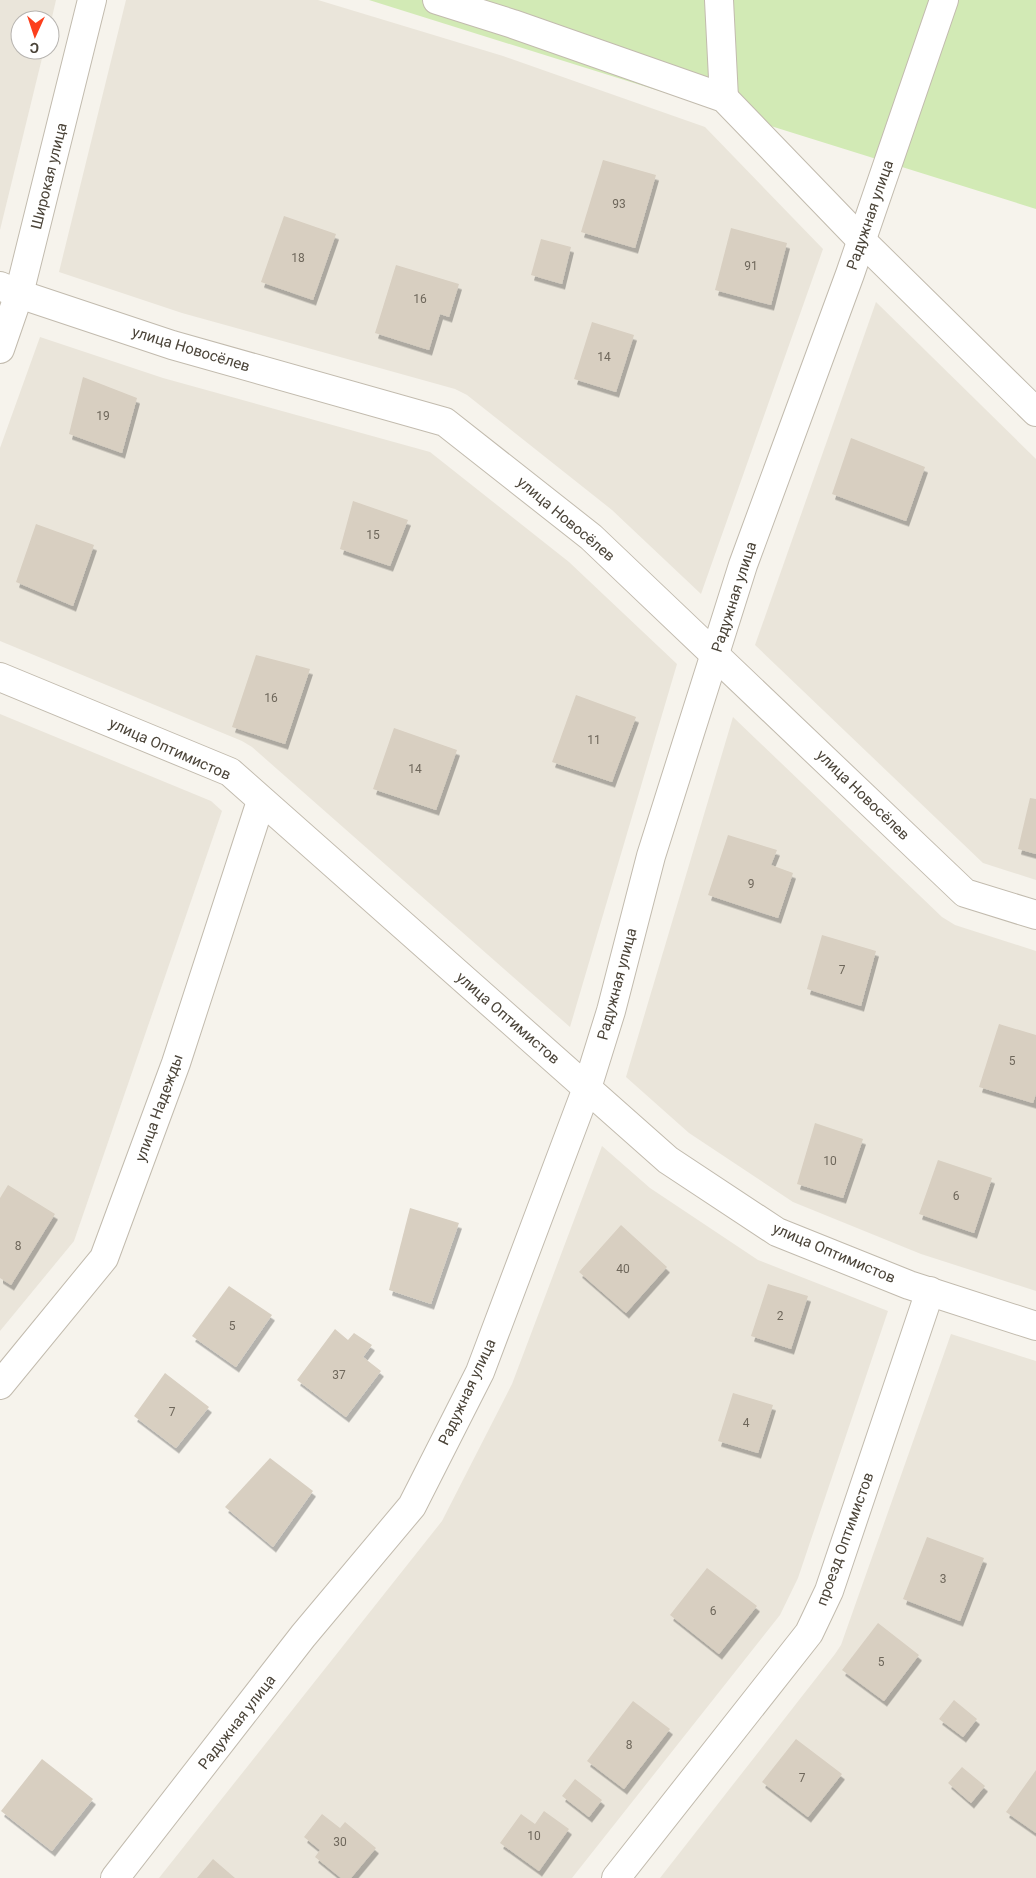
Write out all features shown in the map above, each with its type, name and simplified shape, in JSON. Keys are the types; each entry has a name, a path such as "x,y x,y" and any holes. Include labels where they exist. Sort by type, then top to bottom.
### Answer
{"street":[{"name":"Широкая улица","path":"0,349 10,290 92,0"},
{"path":"437,0 513,24 724,98 862,241 1036,412"},
{"path":"719,0 724,98"},
{"name":"Радужная улица","path":"115,1878 304,1636 412,1506 480,1372 587,1088 611,1011 651,856 743,565 862,241 944,0"},
{"name":"улица Новосёлев","path":"10,290 172,345 446,422 591,537 965,893 1036,915"},
{"name":"улица Оптимистов","path":"0,677 230,772 668,1160 777,1232 909,1285 1036,1326"},
{"name":"улица Надежды","path":"0,1385 104,1258 176,1063 261,801"},
{"name":"проезд Оптимистов","path":"616,1878 809,1633 829,1591 930,1291"}],"shaded area":[{"path":"0,0 56,0 54,10 10,10 10,60 42,60 0,230"},
{"path":"126,0 318,0 503,56 705,127 823,249 701,594 612,510 467,395 455,389 182,313 59,272"},
{"path":"876,302 1036,459 1036,880 983,863 755,645"},
{"path":"40,337 163,378 430,452 569,562 677,664 570,1027 252,747 242,741 0,641 0,448"},
{"path":"0,714 211,801 222,811 74,1241 0,1331"},
{"path":"733,717 942,917 955,925 1036,951 1036,1291 921,1254 793,1202 689,1133 626,1077"},
{"path":"602,1146 650,1188 758,1260 888,1311 798,1578 780,1615 572,1878 159,1878 442,1521 512,1384"},
{"path":"951,1334 1036,1361 1036,1878 660,1878 841,1645"}],"green space":[{"path":"369,0 1036,0 1036,209"}],"building":[{"path":"603,160 656,175 635,248 581,232"},
{"path":"284,216 336,234 313,300 261,282"},
{"path":"731,228 787,243 771,305 715,290"},
{"path":"541,239 571,247 562,284 531,275"},
{"path":"396,265 459,284 449,317 440,314 429,350 375,333"},
{"path":"592,322 634,335 616,392 574,379"},
{"path":"83,377 137,398 122,453 69,434"},
{"path":"851,438 925,467 906,521 832,494"},
{"path":"353,501 408,520 390,566 340,549"},
{"path":"36,524 94,545 73,606 16,582"},
{"path":"256,655 310,669 285,744 232,727"},
{"path":"576,695 636,717 612,782 552,762"},
{"path":"394,728 457,750 436,810 373,789"},
{"path":"1030,798 1036,799 1036,854 1018,849"},
{"path":"728,835 777,850 771,865 793,873 778,918 708,895"},
{"path":"822,935 876,951 861,1006 807,989"},
{"path":"999,1024 1036,1035 1036,1094 1033,1103 979,1087"},
{"path":"815,1123 863,1139 843,1198 797,1184"},
{"path":"938,1160 992,1178 974,1233 919,1214"},
{"path":"8,1185 55,1214 11,1285 0,1278 0,1198"},
{"path":"410,1208 459,1223 431,1304 389,1290"},
{"path":"621,1225 667,1267 626,1313 579,1272"},
{"path":"768,1284 808,1296 791,1349 751,1336"},
{"path":"229,1286 272,1315 236,1367 192,1336"},
{"path":"335,1329 348,1340 354,1333 372,1345 363,1357 381,1371 346,1417 297,1380"},
{"path":"165,1373 209,1407 176,1448 134,1416"},
{"path":"733,1393 773,1405 758,1453 718,1441"},
{"path":"270,1458 313,1491 273,1547 225,1507"},
{"path":"927,1537 984,1558 960,1621 903,1599"},
{"path":"707,1568 757,1606 719,1654 670,1615"},
{"path":"878,1623 919,1655 884,1701 842,1670"},
{"path":"954,1700 977,1719 963,1737 939,1719"},
{"path":"633,1701 670,1729 624,1789 587,1761"},
{"path":"796,1739 842,1774 808,1817 762,1782"},
{"path":"42,1759 93,1799 52,1851 1,1811"},
{"path":"962,1767 985,1786 971,1803 948,1783"},
{"path":"1036,1770 1036,1833 1006,1812"},
{"path":"575,1779 602,1800 589,1817 562,1796"},
{"path":"544,1811 569,1829 539,1871 500,1843 521,1814 535,1824"},
{"path":"322,1814 340,1828 345,1822 376,1848 351,1878 341,1878 315,1857 320,1850 304,1837"},
{"path":"213,1859 235,1878 197,1878"}]}
